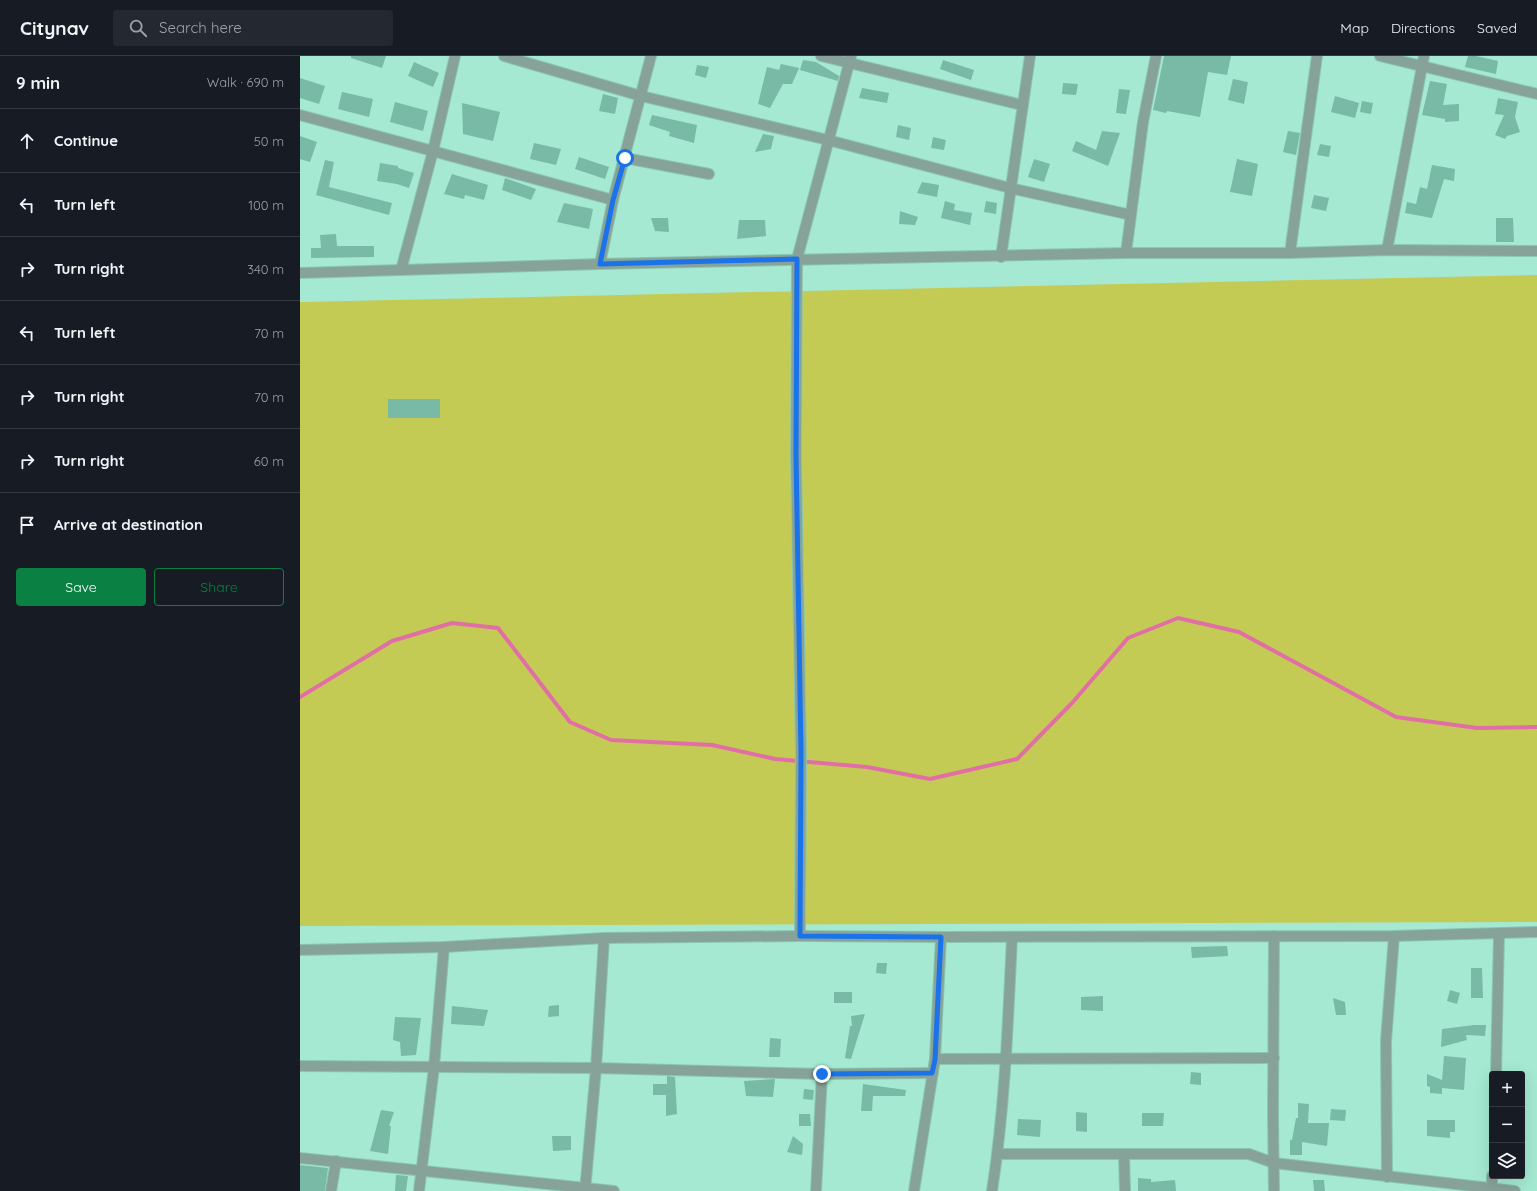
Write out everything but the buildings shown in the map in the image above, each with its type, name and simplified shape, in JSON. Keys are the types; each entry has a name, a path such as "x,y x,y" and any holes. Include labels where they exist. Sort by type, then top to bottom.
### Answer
{"street":[{"path":"401,270 433,151 455,56"},
{"path":"504,56 641,96 828,140 1010,188 1131,215"},
{"path":"600,264 613,200 651,56"},
{"path":"821,56 850,60 1022,105"},
{"path":"1001,257 1030,56"},
{"path":"1126,253 1143,122 1156,56"},
{"path":"1290,253 1317,56"},
{"path":"1380,56 1423,61 1537,94"},
{"path":"800,936 801,753 796,456 797,259 850,60"},
{"path":"1387,250 1423,61"},
{"path":"300,115 613,200"},
{"path":"625,158 709,174"},
{"path":"300,273 797,259 1001,257 1126,253 1290,253 1387,250 1537,251"},
{"path":"300,950 444,947 604,938 800,936 1394,936 1537,932"},
{"path":"1496,1071 1499,934"},
{"path":"1274,936 1274,1191"},
{"path":"1387,1177 1386,1041 1394,936"},
{"path":"914,1191 935,1060 941,937"},
{"path":"992,1191 998,1154 1006,1059 1012,937"},
{"path":"585,1189 596,1068 604,938"},
{"path":"419,1191 434,1067 444,947"},
{"path":"935,1060 1274,1058"},
{"path":"300,1066 596,1068 822,1074 932,1073"},
{"path":"816,1191 822,1074"},
{"path":"998,1154 1249,1154 1274,1163 1492,1190 1515,1191"},
{"path":"1124,1154 1125,1191"},
{"path":"300,1158 614,1191"},
{"path":"331,1191 336,1161"},
{"path":"1492,1179 1492,1190"}],"green space":[{"path":"1537,275 1537,922 300,926 300,302"}],"waterway":[{"path":"300,697 392,641 452,623 498,628 570,722 611,740 712,745 775,759 867,767 930,779 1017,759 1072,703 1128,638 1178,618 1239,632 1396,717 1477,728 1537,727"}],"route":[{"path":"625,158 613,200 600,264 797,259 796,456 801,753 800,936 941,937 935,1060 932,1073 822,1074"}]}
